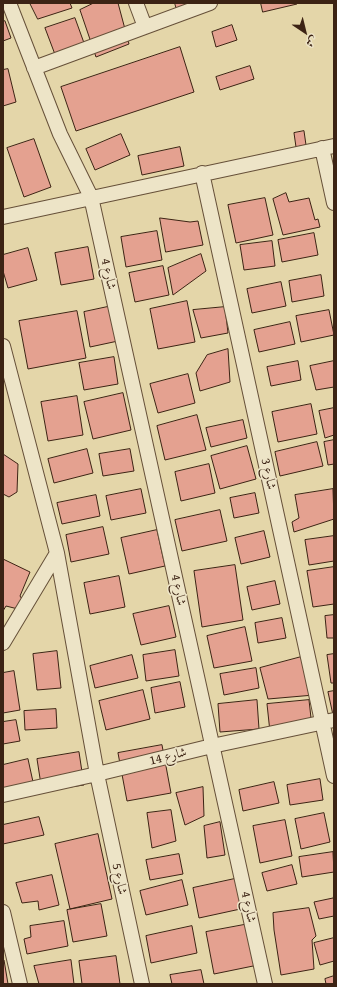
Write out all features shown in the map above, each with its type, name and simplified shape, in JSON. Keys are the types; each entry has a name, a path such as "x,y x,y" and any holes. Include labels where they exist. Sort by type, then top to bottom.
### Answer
{"street":[{"name":"شارع 4","path":"8,3 60,134 91,197 265,984"},
{"path":"136,3 145,27"},
{"path":"34,68 210,3"},
{"path":"3,217 328,147 334,204"},
{"name":"شارع 3","path":"202,173 328,722 334,776"},
{"name":"شارع 5","path":"3,346 6,376 57,553 97,774 142,984"},
{"path":"3,643 57,553"},
{"name":"شارع 14","path":"3,795 212,746 328,722"},
{"path":"3,912 20,984"}],"building":[{"path":"30,3 70,3 72,8 38,19"},
{"path":"94,3 118,3 129,44 96,57 80,10"},
{"path":"175,3 200,3 177,10"},
{"path":"261,3 297,3 297,4 263,12"},
{"path":"75,18 88,54 59,65 45,28"},
{"path":"5,21 11,38 3,41 3,22"},
{"path":"232,25 237,40 216,47 212,32"},
{"path":"180,47 194,92 76,131 61,87"},
{"path":"250,66 254,79 220,90 216,77"},
{"path":"8,69 16,102 3,106 3,70"},
{"path":"304,131 306,145 296,147 294,133"},
{"path":"121,134 130,155 95,170 86,149"},
{"path":"34,139 51,187 24,197 7,148"},
{"path":"180,147 184,166 142,175 138,156"},
{"path":"286,193 289,202 309,198 315,220 318,219 320,227 283,235 273,199"},
{"path":"265,198 273,235 236,243 228,205"},
{"path":"160,218 190,222 198,221 203,245 166,252"},
{"path":"157,231 162,260 126,267 121,237"},
{"path":"314,233 318,255 282,262 278,240"},
{"path":"272,241 275,266 244,270 240,245"},
{"path":"88,247 94,279 61,285 55,253"},
{"path":"28,248 37,280 8,288 3,271 3,255"},
{"path":"201,254 206,271 173,295 168,268"},
{"path":"163,266 169,295 135,302 129,273"},
{"path":"321,275 324,296 292,302 289,281"},
{"path":"281,282 286,306 252,313 247,289"},
{"path":"187,301 195,342 158,349 150,309"},
{"path":"112,306 118,341 90,347 84,312"},
{"path":"225,307 228,333 201,338 193,310"},
{"path":"329,310 334,335 301,342 296,316"},
{"path":"77,311 86,358 28,369 19,321"},
{"path":"290,322 295,344 259,352 254,330"},
{"path":"228,349 230,382 200,391 196,373 207,355"},
{"path":"114,357 118,384 84,390 79,363"},
{"path":"298,361 301,380 271,386 267,367"},
{"path":"334,361 334,387 316,390 310,366"},
{"path":"188,374 195,403 158,413 150,384"},
{"path":"123,393 131,430 93,439 84,402"},
{"path":"77,396 83,435 48,441 41,402"},
{"path":"311,404 317,434 278,442 272,412"},
{"path":"334,408 334,435 325,438 319,411"},
{"path":"197,415 206,450 165,460 157,426"},
{"path":"243,420 247,438 211,447 206,428"},
{"path":"334,440 334,464 328,465 324,442"},
{"path":"317,442 323,466 280,476 275,452"},
{"path":"247,446 256,479 220,489 211,456"},
{"path":"87,449 93,473 54,483 48,459"},
{"path":"130,449 134,471 103,476 99,454"},
{"path":"3,454 18,464 17,492 9,497 3,494"},
{"path":"209,464 215,493 181,501 175,472"},
{"path":"141,489 146,513 111,520 106,496"},
{"path":"333,489 334,519 294,532 292,522 299,518 295,495"},
{"path":"255,493 259,513 234,518 230,498"},
{"path":"96,495 100,516 62,524 57,503"},
{"path":"220,510 227,541 182,551 175,520"},
{"path":"103,527 109,554 71,562 66,535"},
{"path":"157,530 165,566 129,574 121,538"},
{"path":"264,531 270,557 241,564 235,538"},
{"path":"334,536 334,561 309,565 305,540"},
{"path":"3,559 30,572 20,596 25,604 22,610 6,606 3,611"},
{"path":"235,565 243,620 202,627 194,571"},
{"path":"334,567 334,604 313,607 307,571"},
{"path":"119,576 125,607 90,614 84,583"},
{"path":"275,581 280,604 252,610 247,587"},
{"path":"169,606 176,637 141,645 133,614"},
{"path":"334,615 334,638 327,638 325,616"},
{"path":"282,618 286,638 258,643 255,623"},
{"path":"245,627 252,661 214,668 207,636"},
{"path":"175,650 179,676 146,681 143,655"},
{"path":"57,651 61,688 37,690 33,654"},
{"path":"334,654 334,683 331,683 327,655"},
{"path":"132,655 138,678 95,688 90,666"},
{"path":"305,656 314,695 268,699 260,668"},
{"path":"256,668 259,688 224,695 220,674"},
{"path":"14,671 20,710 3,713 3,673"},
{"path":"180,682 185,707 155,713 151,688"},
{"path":"143,690 150,719 106,730 99,701"},
{"path":"334,691 334,715 333,715 328,692"},
{"path":"257,700 259,729 220,732 218,704"},
{"path":"309,700 312,727 270,732 267,704"},
{"path":"56,709 57,728 25,730 24,711"},
{"path":"16,720 20,741 3,744 3,722"},
{"path":"162,745 171,793 127,801 118,753"},
{"path":"79,752 84,785 42,791 37,759"},
{"path":"28,759 35,791 3,798 3,765"},
{"path":"320,779 323,800 290,805 287,785"},
{"path":"274,782 279,803 243,811 239,790"},
{"path":"203,787 204,816 185,825 176,793"},
{"path":"171,810 176,841 152,848 147,813"},
{"path":"324,813 330,842 301,849 295,819"},
{"path":"39,817 44,835 3,844 3,825"},
{"path":"285,820 292,856 260,863 253,826"},
{"path":"220,822 225,855 207,858 204,826"},
{"path":"98,834 112,899 70,909 55,844"},
{"path":"333,852 334,872 302,877 299,857"},
{"path":"179,854 183,874 150,880 146,860"},
{"path":"292,865 297,884 267,891 262,873"},
{"path":"52,875 59,905 39,910 38,901 22,903 16,883"},
{"path":"239,878 245,908 199,918 193,888"},
{"path":"182,880 188,905 146,915 140,891"},
{"path":"334,887 334,916 319,919 314,902 333,898"},
{"path":"101,904 107,936 73,942 67,910"},
{"path":"309,908 316,936 312,940 314,969 281,975 273,913"},
{"path":"64,921 68,946 27,954 24,939 31,937 30,926"},
{"path":"249,924 258,965 214,974 206,932"},
{"path":"192,926 197,953 151,963 146,936"},
{"path":"334,938 334,961 320,965 314,943"},
{"path":"116,956 120,984 82,984 79,961"},
{"path":"4,960 8,984 3,984"},
{"path":"71,960 74,984 39,984 34,966"},
{"path":"201,970 204,984 172,984 170,975"},
{"path":"334,976 334,984 326,984 325,979"}]}
